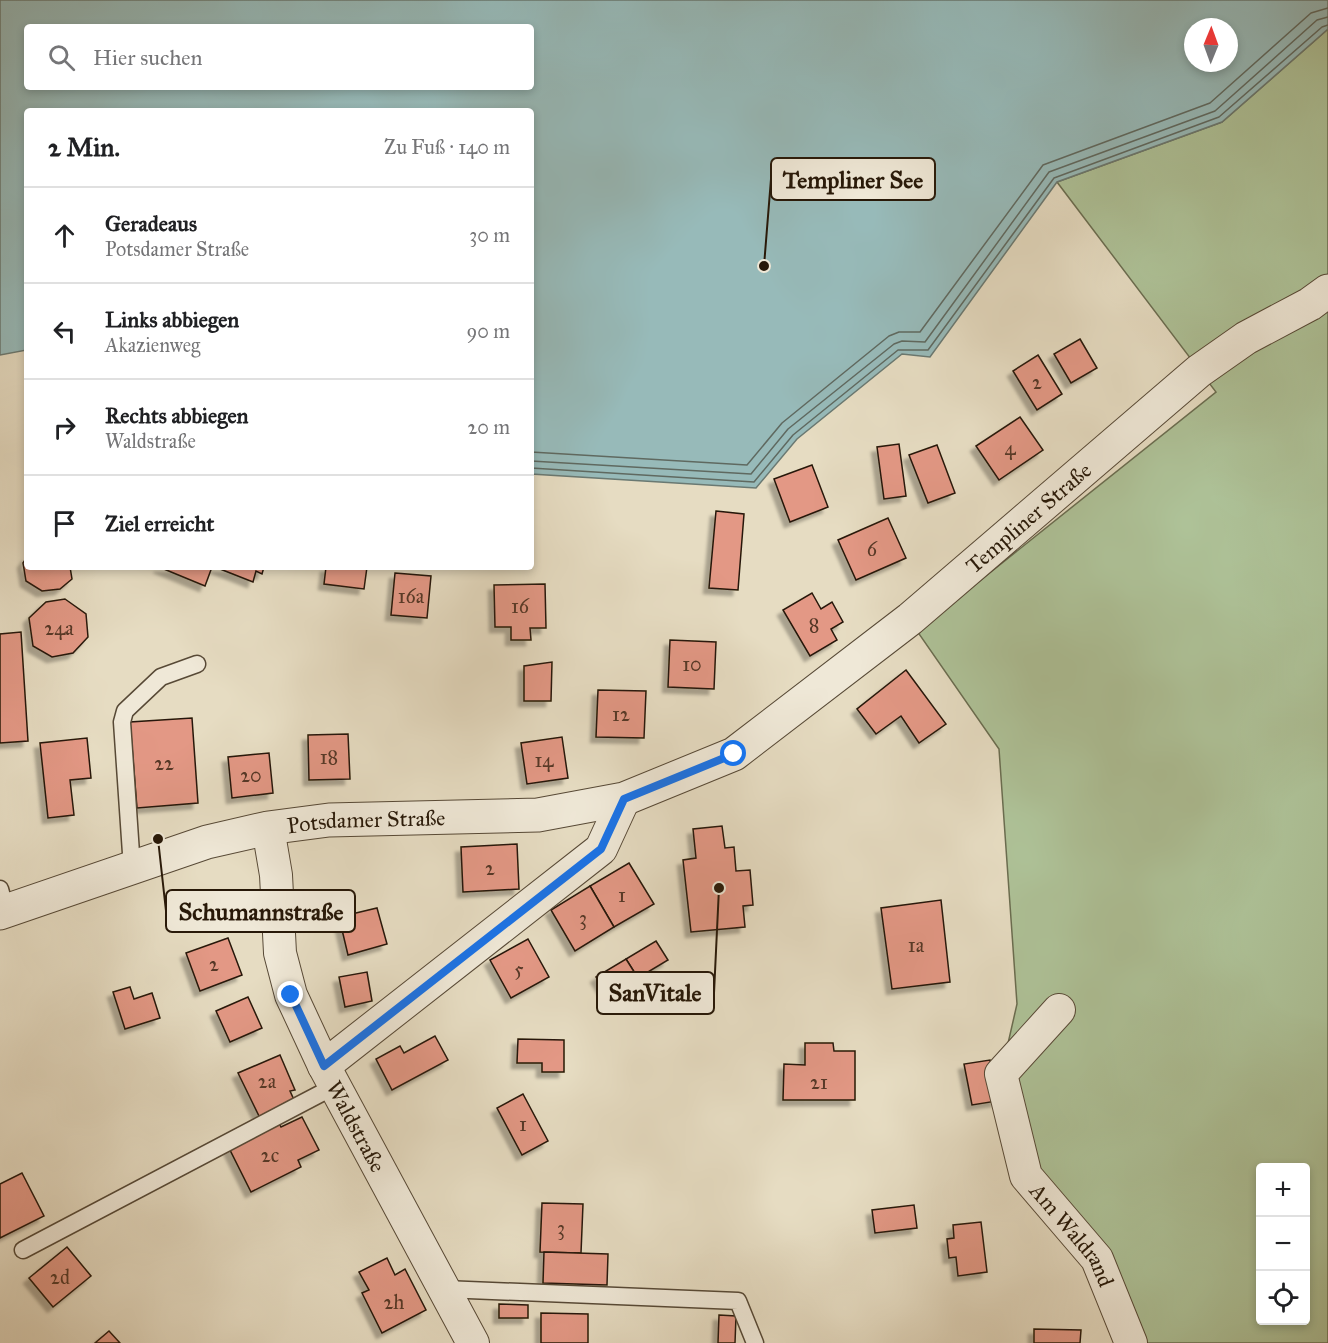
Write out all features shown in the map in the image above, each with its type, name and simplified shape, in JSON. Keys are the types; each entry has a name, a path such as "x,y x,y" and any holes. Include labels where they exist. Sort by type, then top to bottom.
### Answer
{"street":[{"name":"Templiner Straße","path":"734,754 910,619 1199,371 1246,338 1310,304 1328,291"},
{"name":"Potsdamer Straße","path":"2,904 132,868 207,842 267,828 329,820 538,815 624,799 734,754"},
{"path":"330,1076 601,849 624,799"},
{"name":"Waldstraße","path":"267,828 276,875 280,953 291,995 330,1076 473,1343"},
{"name":"Am Waldrand","path":"1059,1010 1001,1074 1026,1176 1097,1259 1131,1343"}],"lane":[{"path":"132,868 122,722 124,711 161,677 197,664"},
{"path":"23,1250 330,1076"},
{"path":"444,1289 738,1301 755,1343"}],"green space":[{"path":"1328,29 1328,1343 1131,1343 1026,1176 1001,1074 1017,1004 999,749 917,631 1216,392 1057,182 1222,122"}],"water":[{"path":"0,0 1328,0 1328,29 1222,122 1057,182 930,357 902,354 797,439 756,488 534,474 534,108 24,108 24,351 0,355"}],"building":[{"path":"1080,339 1097,368 1071,383 1054,354"},
{"path":"1038,355 1062,394 1037,410 1013,371"},
{"path":"1020,417 1043,450 999,480 976,446"},
{"path":"899,444 906,496 884,499 877,447"},
{"path":"937,445 955,493 928,503 909,455"},
{"path":"812,465 828,507 790,522 774,479"},
{"path":"716,511 744,514 738,590 709,588"},
{"path":"888,518 906,558 856,580 838,540"},
{"path":"24,570 70,570 72,579 60,589 42,591 26,581"},
{"path":"166,570 211,570 205,586"},
{"path":"223,570 263,570 262,574 256,571 253,582"},
{"path":"326,570 367,570 364,589 324,584"},
{"path":"395,573 431,576 427,618 391,615"},
{"path":"545,584 546,628 530,628 531,640 511,640 511,627 495,627 494,585"},
{"path":"812,593 821,609 832,602 843,622 831,629 837,640 810,656 783,610"},
{"path":"65,599 86,614 88,637 73,653 52,657 33,646 29,618 46,602"},
{"path":"21,632 28,741 0,743 0,634"},
{"path":"670,640 716,642 714,689 668,687"},
{"path":"552,662 551,701 524,701 524,666"},
{"path":"906,670 946,724 919,743 901,716 876,734 857,709"},
{"path":"598,690 646,691 644,738 596,737"},
{"path":"192,718 198,803 137,808 130,722"},
{"path":"348,734 350,779 309,780 308,735"},
{"path":"562,737 568,778 527,784 521,743"},
{"path":"87,738 91,778 70,780 74,815 48,818 40,743"},
{"path":"269,753 273,793 232,798 228,757"},
{"path":"722,826 725,848 734,847 736,871 750,870 753,905 743,906 745,927 691,932 683,860 696,858 693,829"},
{"path":"517,844 519,889 463,892 461,847"},
{"path":"629,863 654,904 614,927 590,886"},
{"path":"590,886 614,927 575,951 551,910"},
{"path":"941,900 950,982 892,989 881,908"},
{"path":"377,908 387,944 348,955 339,917"},
{"path":"228,938 242,975 200,991 186,953"},
{"path":"528,939 549,977 511,998 490,960"},
{"path":"656,941 668,960 638,978 626,959"},
{"path":"626,959 638,978 608,996 596,977"},
{"path":"367,972 372,1001 345,1007 339,977"},
{"path":"130,987 134,999 152,993 160,1018 125,1029 113,992"},
{"path":"248,997 262,1028 230,1042 216,1011"},
{"path":"435,1036 448,1060 392,1090 376,1059 400,1046 404,1053"},
{"path":"518,1039 564,1040 564,1072 542,1072 542,1063 517,1063"},
{"path":"805,1043 833,1043 834,1051 855,1051 855,1100 783,1100 784,1064 805,1065"},
{"path":"280,1055 295,1090 290,1091 295,1102 260,1118 238,1073"},
{"path":"990,1060 997,1101 972,1105 964,1064"},
{"path":"523,1094 548,1141 522,1155 497,1108"},
{"path":"302,1117 319,1150 298,1160 301,1167 251,1192 228,1146 278,1121 281,1127"},
{"path":"22,1173 44,1216 0,1238 0,1184"},
{"path":"542,1203 583,1204 581,1253 540,1252"},
{"path":"914,1205 917,1228 875,1233 872,1210"},
{"path":"981,1222 987,1272 958,1276 956,1257 949,1258 947,1239 954,1238 953,1225"},
{"path":"67,1247 91,1276 53,1307 29,1278"},
{"path":"544,1252 608,1254 607,1285 543,1283"},
{"path":"387,1258 395,1275 405,1269 426,1310 382,1333 362,1293 369,1290 359,1272"},
{"path":"499,1304 528,1305 528,1318 499,1318"},
{"path":"541,1313 588,1314 588,1343 541,1343"},
{"path":"719,1315 736,1316 735,1343 718,1343"},
{"path":"1034,1329 1081,1330 1080,1343 1034,1343"},
{"path":"109,1331 120,1343 95,1343"}],"place":[{"name":"Templiner See","path":"764,266"},
{"name":"Schumannstraße","path":"158,839"},
{"name":"SanVitale","path":"719,888"}],"route":[{"path":"291,995 324,1066 601,849 624,799 734,754"}]}
